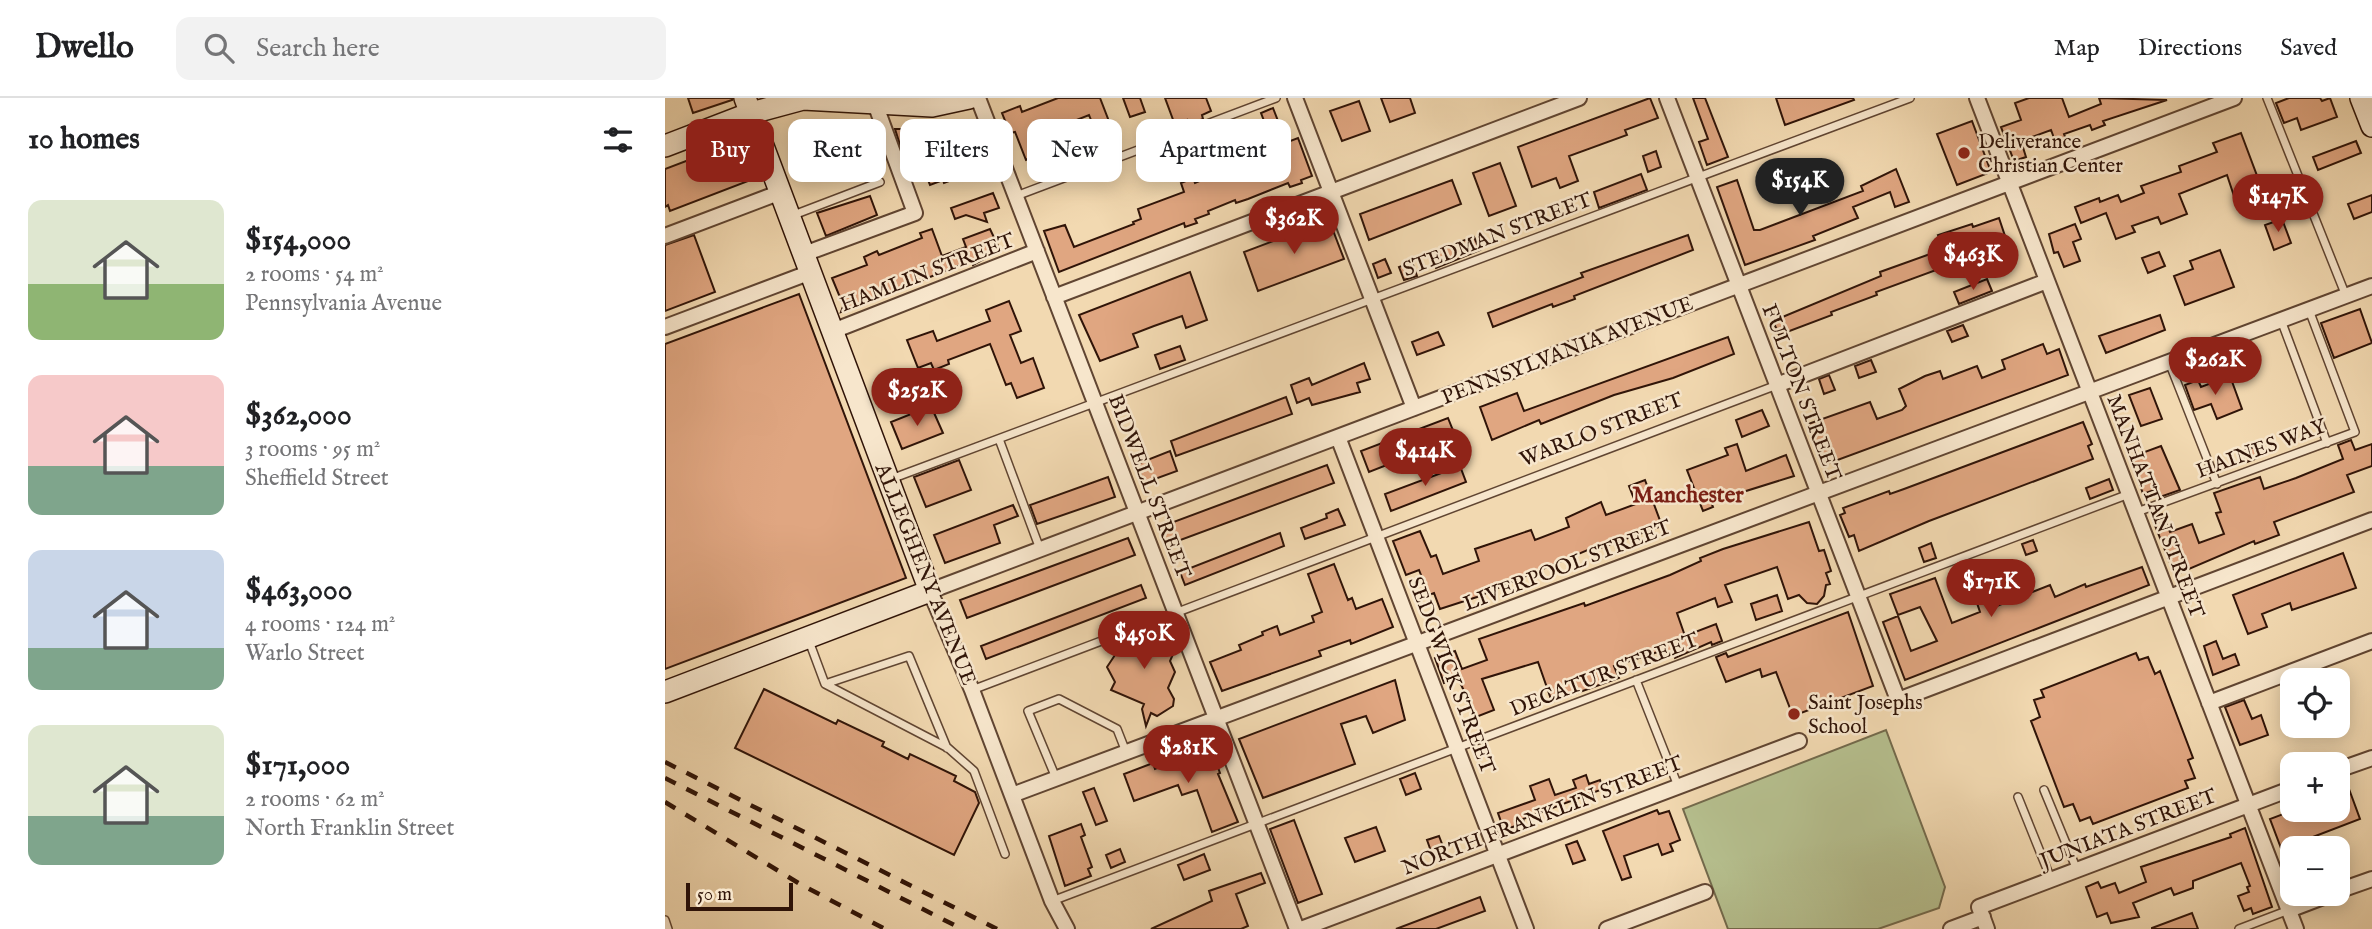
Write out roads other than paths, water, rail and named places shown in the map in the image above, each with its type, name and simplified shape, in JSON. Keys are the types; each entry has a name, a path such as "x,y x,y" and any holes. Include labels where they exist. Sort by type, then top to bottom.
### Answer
{"street":[{"path":"665,146 748,106 803,99 932,106 969,98"},
{"name":"BIDWELL STREET","path":"978,98 1256,824 1299,929"},
{"path":"1296,98 1414,408"},
{"path":"1054,296 1579,98"},
{"name":"FULTON STREET","path":"1667,98 1898,700 2169,598"},
{"name":"MANHATTAN STREET","path":"1976,98 2296,929"},
{"name":"PENNSYLVANIA AVENUE","path":"665,692 2234,98"},
{"path":"2361,98 2372,126"},
{"path":"665,327 915,213 874,102"},
{"name":"ALLEGHENY AVENUE","path":"748,106 930,591 972,690 1052,901 1067,929"},
{"path":"665,236 781,192"},
{"name":"HAMLIN STREET","path":"833,331 1037,251"},
{"name":"WARLO STREET","path":"1777,385 2047,281"},
{"name":"LIVERPOOL STREET","path":"1012,795 2372,286"},
{"name":"SEDGWICK STREET","path":"1338,437 1526,929"},
{"path":"2169,598 2372,520"},
{"path":"2209,703 2372,641"},
{"name":"NORTH FRANKLIN STREET","path":"1299,929 1799,741"},
{"path":"2350,766 2372,758"},
{"name":"JUNIATA STREET","path":"1951,929 1983,918 2051,879 2280,793"},
{"path":"2350,887 2372,879"},
{"path":"1607,929 1705,892"},
{"path":"2289,910 2300,906"}],"lane":[{"path":"1016,196 1276,98"},
{"name":"STEDMAN STREET","path":"889,480 1910,98"},
{"path":"2267,98 2346,296"},
{"path":"790,216 880,182"},
{"name":"HAINES WAY","path":"2136,512 2355,432 2309,310"},
{"path":"2281,320 2327,443"},
{"path":"2169,362 2217,484"},
{"name":"WARLO STREET","path":"972,690 1777,385"},
{"path":"999,439 1040,549"},
{"name":"DECATUR STREET","path":"1052,901 2129,494"},
{"path":"808,637 825,684 948,748 974,771 1005,854"},
{"path":"825,684 909,656 948,748"},
{"path":"1636,680 1678,786"},
{"path":"1056,779 1028,711 1059,699 1117,729 1126,752"},
{"path":"2044,790 2077,870"},
{"path":"2018,797 2051,879"},
{"path":"2239,929 2289,910"},
{"path":"665,920 668,929"}],"railway":[{"path":"665,762 997,929"},
{"path":"665,778 962,929"},
{"path":"665,802 800,884 885,929"}],"place":[{"name":"Deliverance Christian Center","path":"1964,153"},
{"name":"Saint Josephs School","path":"1794,714"}],"district":[{"name":"Manchester","path":"1688,494"}]}
